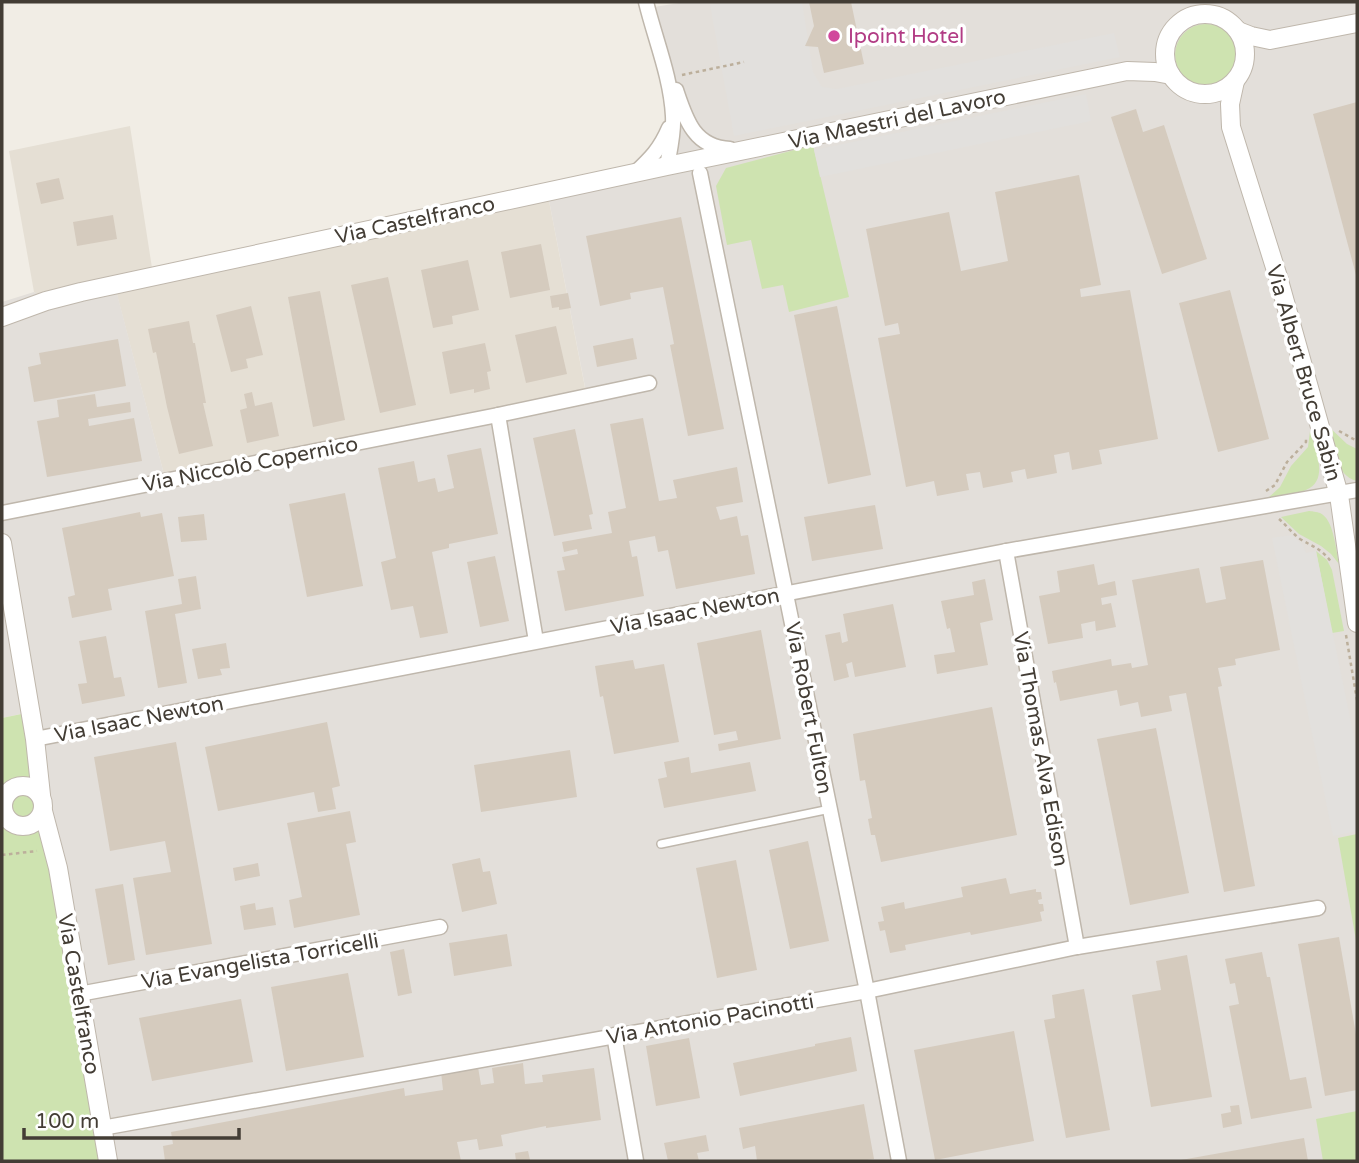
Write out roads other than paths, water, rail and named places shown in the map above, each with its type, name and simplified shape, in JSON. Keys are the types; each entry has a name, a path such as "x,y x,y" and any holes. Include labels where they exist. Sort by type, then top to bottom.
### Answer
{"street":[{"path":"646,2 673,117 667,166"},
{"path":"1178,26 1182,2"},
{"path":"1197,2 1213,15"},
{"path":"1194,15 1213,15 1229,21 1238,31 1246,54 1244,65 1235,81 1220,92 1201,94 1179,85 1171,75 1165,52 1174,29 1184,20 1194,15"},
{"path":"1238,31 1270,40 1357,23"},
{"path":"1244,65 1272,44 1289,37"},
{"name":"Via Maestri del Lavoro","path":"1126,71 1167,43"},
{"path":"658,46 673,78 688,122 697,134 710,146 746,150"},
{"name":"Via Maestri del Lavoro","path":"667,166 1126,71 1171,75"},
{"name":"Via Albert Bruce Sabin","path":"1235,81 1230,104 1231,127 1278,277 1339,495 1351,625"},
{"name":"Via Albert Bruce Sabin","path":"1201,94 1231,127"},
{"path":"634,173 652,158 673,117"},
{"name":"Via Castelfranco","path":"2,317 46,300 81,292 667,166"},
{"name":"Via Robert Fulton","path":"700,173 867,991 899,1161"},
{"name":"Via Niccolò Copernico","path":"2,513 649,383"},
{"path":"498,415 536,641"},
{"name":"Via Isaac Newton","path":"35,739 1006,551 1357,490"},
{"name":"Via Castelfranco","path":"2,543 35,739 42,803 58,868 108,1161"},
{"name":"Via Thomas Alva Edison","path":"1006,551 1077,947"},
{"name":"Via Castelfranco","path":"24,786 35,739"},
{"path":"24,786 30,787 42,803 38,820 27,826 13,824 4,809 12,789 24,786"},
{"name":"Via Castelfranco","path":"27,826 58,868"},
{"name":"Via Antonio Pacinotti","path":"102,1128 867,991 1077,947 1318,908"},
{"name":"Via Evangelista Torricelli","path":"79,994 440,927"},
{"path":"614,1035 636,1161"}],"lane":[{"path":"661,844 830,809"}],"place":[{"name":"Ipoint Hotel","path":"834,36"}]}
